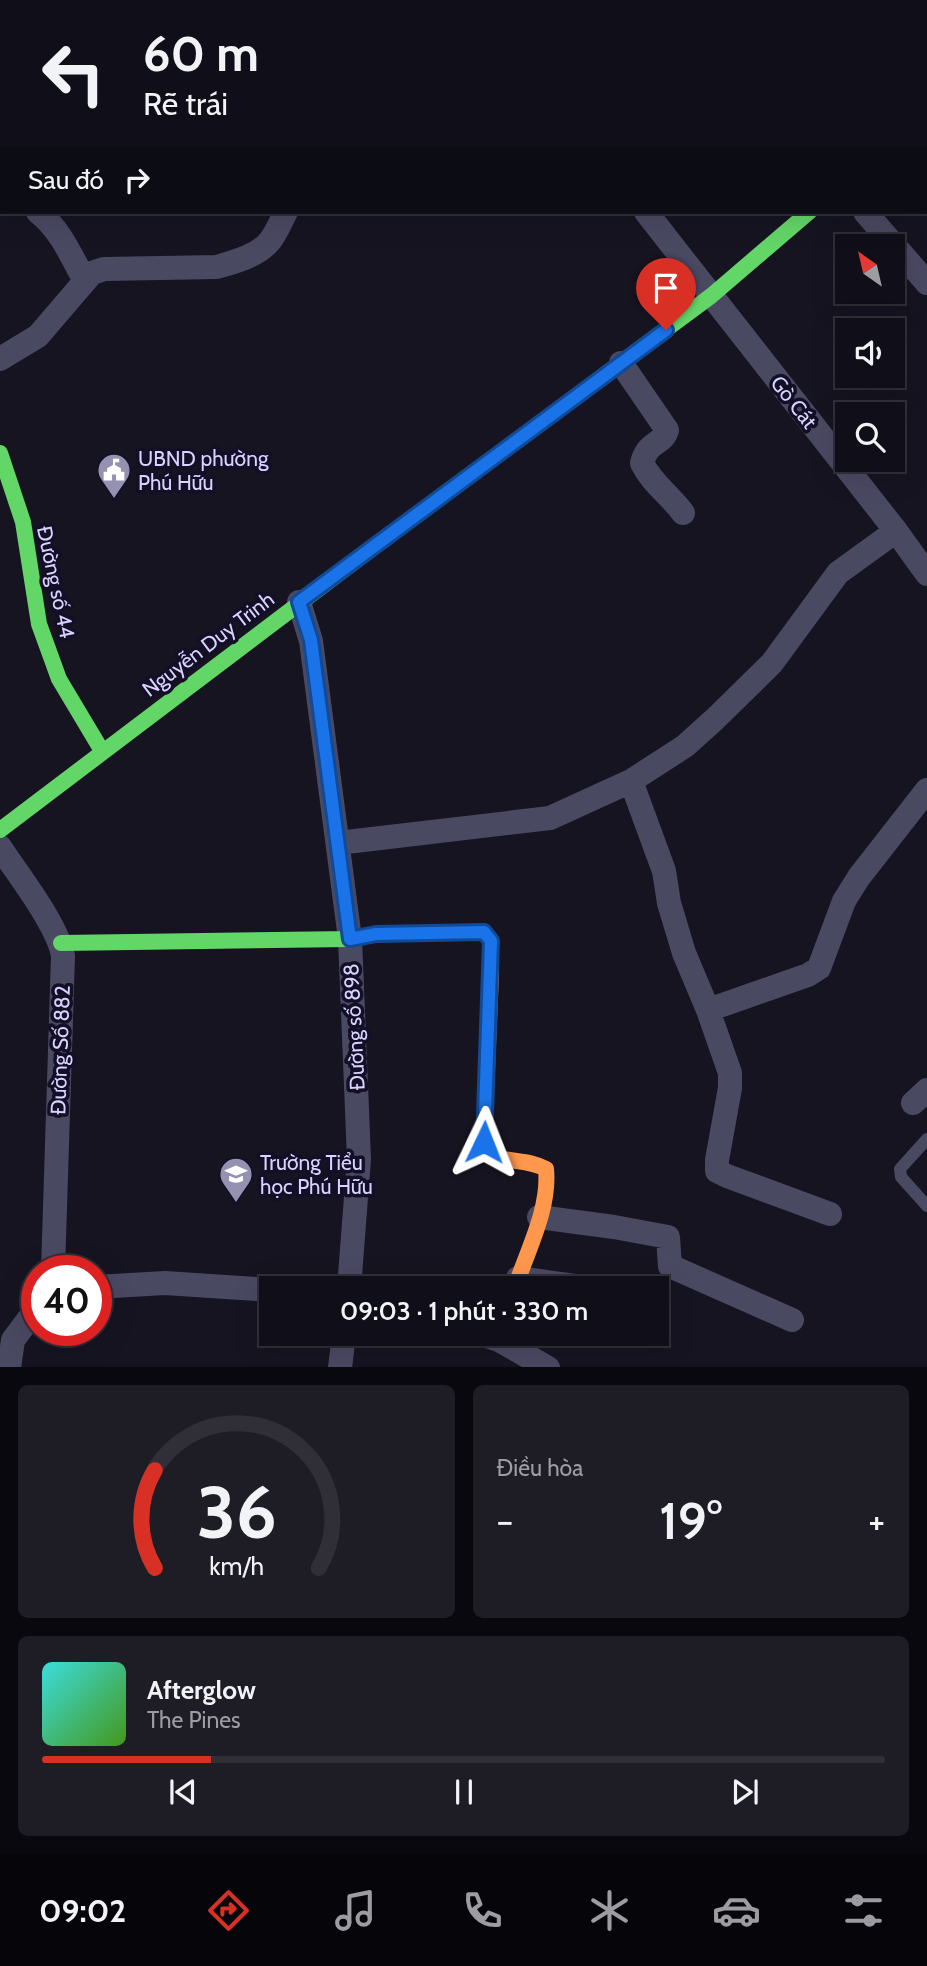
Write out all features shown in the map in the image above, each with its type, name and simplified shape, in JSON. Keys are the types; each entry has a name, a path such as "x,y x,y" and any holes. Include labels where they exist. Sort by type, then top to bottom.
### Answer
{"street":[{"path":"40,214 61,236 85,281"},
{"path":"0,359 38,336 92,273 104,269 217,267 233,263 261,249 270,241 285,214"},
{"name":"Gò Cát","path":"648,214 927,574"},
{"name":"Nguyễn Duy Trinh","path":"0,830 299,602 711,296 803,214"},
{"path":"867,214 927,284"},
{"path":"621,363 667,430 666,436 645,452 642,463 658,487 672,498 683,513"},
{"name":"Đường số 44","path":"0,453 23,522 39,624 59,679 103,751"},
{"path":"338,843 550,818 631,781 685,747 716,719 772,663 838,573 896,531"},
{"name":"Đường số 898","path":"299,602 311,640 350,939 359,1159 350,1276"},
{"path":"631,781 664,872 669,903 684,953 730,1073 717,1171 830,1214"},
{"path":"708,1010 808,975 819,968 844,901 859,877 927,790"},
{"path":"0,847 61,943 350,939 376,934 484,932 491,941 484,1142 486,1152 495,1157 539,1165 546,1169 548,1178 539,1217 519,1276"},
{"name":"Đường Số 882","path":"53,1255 61,943"},
{"path":"539,1217 668,1237 670,1266 792,1320"},
{"path":"112,1286 165,1283 259,1289"},
{"path":"9,1367 13,1340 21,1329"},
{"path":"340,1367 343,1346"},
{"path":"511,1346 548,1367"}],"lane":[{"path":"927,1139 900,1169 901,1177 927,1206"}],"traffic: fast":[{"path":"634,353 711,296 807,214"},
{"path":"0,453 23,522 39,624 59,679 102,751"},
{"path":"0,830 399,528"},
{"path":"61,943 350,939 376,934 484,932 491,941 491,974"}],"traffic: slow":[{"path":"491,974 484,1142 486,1152 546,1169 545,1199 537,1230 520,1276"}],"traffic: jam":[{"path":"399,528 634,353"}],"place":[{"name":"UBND phường Phú Hữu","path":"114,500"},
{"name":"Trường Tiểu học Phú Hữu","path":"236,1204"}],"route":[{"path":"484,1142 491,941 484,932 376,934 350,939 311,640 299,602 666,330"}]}
